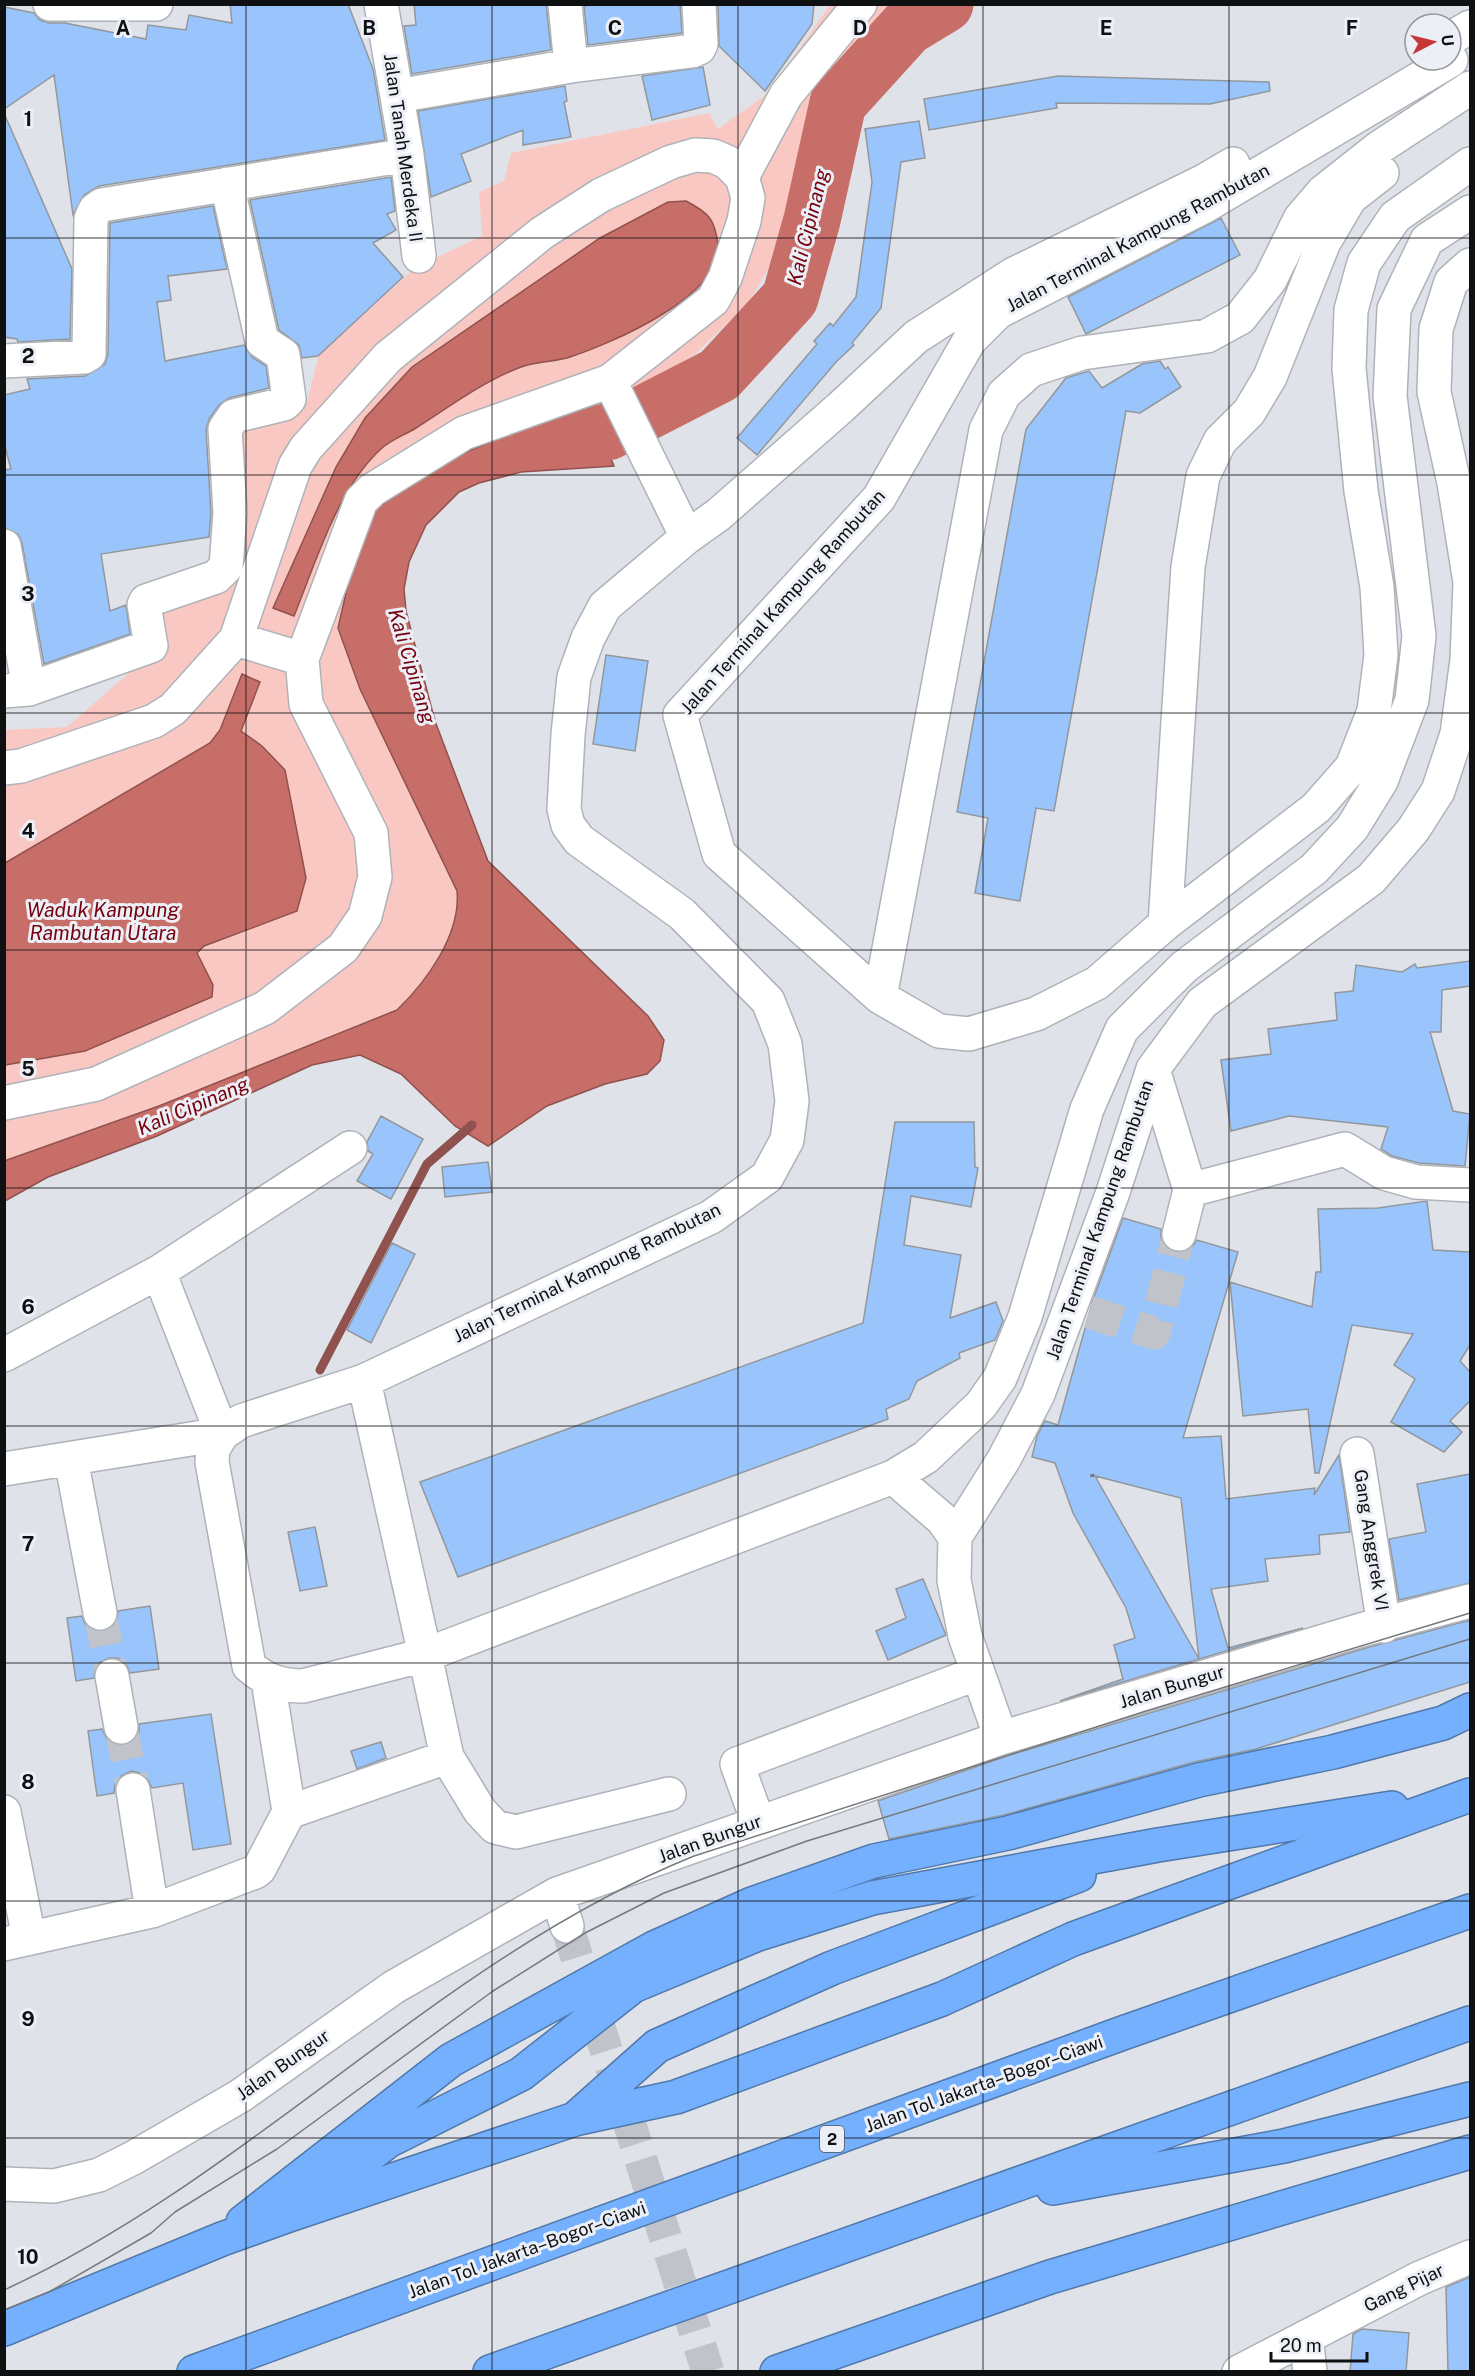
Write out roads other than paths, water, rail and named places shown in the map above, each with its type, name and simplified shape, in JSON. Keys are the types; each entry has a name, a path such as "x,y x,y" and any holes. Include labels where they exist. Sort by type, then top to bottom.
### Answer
{"highway":[{"path":"222,2239 451,2060 654,1948 752,1904 874,1861 1008,1833 1199,1780 1333,1752 1443,1723 1470,1710"},
{"path":"289,2215 388,2141 521,2074 633,1986 758,1934 873,1898 1158,1845 1470,1795"},
{"path":"4,2329 222,2239 289,2215 575,2119 676,2097 942,1999 1073,1939 1470,1795"},
{"path":"575,2119 657,2046 832,1968 1158,1845"},
{"name":"Jalan Tol Jakarta–Bogor–Ciawi","path":"194,2372 1109,2038 1470,1911"},
{"path":"490,2372 1470,2023"},
{"path":"958,2205 1284,2146 1470,2099"},
{"path":"777,2372 1050,2277 1470,2152"}],"street":[{"path":"50,4 156,4"},
{"name":"Jalan Tanah Merdeka II","path":"381,4 407,155 419,256"},
{"path":"565,4 571,66"},
{"path":"397,96 571,66 697,50 700,44 699,4"},
{"path":"742,177 786,95 860,4"},
{"name":"Jalan Terminal Kampung Rambutan","path":"4,1469 222,1434 241,1421 364,1380 711,1217 767,1177 787,1140 792,1101 785,1044 768,1000 682,914 579,840 568,825 564,809 574,677 588,638 605,606 687,537 718,515 841,407 916,337 1014,274 1204,181 1403,66"},
{"name":"Jalan Terminal Kampung Rambutan","path":"1431,72 1205,206 998,312 969,341 879,498 680,715 719,854 880,997 939,1031 969,1034 1036,1014 1097,983 1165,924 1316,808 1352,767 1374,711 1381,655 1377,587 1361,491 1349,368 1351,310 1364,263 1395,217 1470,164"},
{"path":"880,997 986,430 1004,394 1031,370 1082,353 1207,336 1240,318 1270,280 1300,219 1323,192 1380,147 1470,88"},
{"path":"1165,924 1188,567 1203,476 1220,441 1249,412 1270,377 1324,242 1350,198 1397,161 1470,113"},
{"path":"4,361 84,357 89,354 91,219 95,210 102,205 407,155"},
{"path":"4,768 21,766 154,721 173,710 244,642 295,466 306,448 388,357 542,233 601,195 671,162 695,155 713,156 727,162 742,177 748,198 744,221 725,278 713,300 614,389 464,433 372,490 361,501 296,656 306,704 372,833 375,877 365,916 343,948 265,1008 96,1084 4,1103"},
{"path":"4,546 17,690 151,646 144,605 146,601 216,577 226,567 230,512 225,429 234,416 284,404 289,399 283,355 262,341 227,184"},
{"path":"159,1272 222,1434 213,1449 212,1462 249,1666 268,1680 285,1686 303,1686 425,1655 892,1477 926,1457 981,1406 1000,1378 1025,1317 1087,1109 1122,1029 1184,967 1314,869 1352,828 1381,781 1412,700 1419,636 1390,396 1394,309 1427,240 1470,212"},
{"name":"Jalan Terminal Kampung Rambutan","path":"954,1537 1004,1459 1080,1309 1113,1192 1153,1070 1202,1004 1371,879 1413,830 1438,791 1464,734 1470,582 1454,483 1434,392 1436,329 1451,282 1470,265"},
{"path":"998,312 1014,274"},
{"path":"614,389 687,537"},
{"path":"244,642 296,656"},
{"path":"1184,967 1202,1004"},
{"path":"1153,1070 1190,1190 1179,1234"},
{"path":"4,1355 159,1272 350,1148"},
{"path":"1190,1190 1345,1149 1384,1173 1416,1182 1470,1185"},
{"path":"364,1380 447,1757 480,1811 495,1827 516,1832 669,1794"},
{"name":"Gang Anggrek VI","path":"1357,1454 1384,1626"},
{"path":"70,1460 100,1613"},
{"path":"892,1477 942,1519 954,1537 957,1598 964,1636 1001,1738"},
{"name":"Jalan Bungur","path":"4,2184 54,2186 99,2175 133,2158 240,2096 394,1987 557,1894 1001,1738 1361,1630 1384,1626 1470,1601"},
{"path":"758,1822 737,1764 978,1672"},
{"path":"111,1676 121,1727"},
{"path":"4,1812 17,1941 152,1911 259,1869 289,1812 268,1680"},
{"path":"289,1812 447,1757"},
{"path":"133,1790 152,1911"},
{"path":"557,1894 567,1926"},
{"name":"Gang Pijar","path":"1239,2372 1420,2278 1470,2257"},
{"path":"1306,2337 1310,2372"}],"water":[{"path":"686,201 705,213 713,223 717,236 715,264 703,282 684,299 636,329 588,351 558,360 527,365 507,373 480,387 385,446 366,465 340,505 294,616 273,608 336,467 365,418 412,367 600,238 668,202"},
{"path":"594,418 614,466 521,472 479,483 459,492 426,525 409,562 404,589 406,611 435,721 488,861 648,1016 664,1040 660,1061 647,1074 605,1084 547,1106 488,1146 455,1126 401,1074 360,1055 312,1065 157,1136 48,1177 5,1201 4,1161 159,1106 397,1010 420,985 448,940 454,924 457,891 360,689 338,628 353,562 372,512 396,490 447,460 502,437 552,424"},
{"name":"Waduk Kampung Rambutan Utara","path":"242,674 260,682 241,731 262,746 285,770 306,878 297,911 204,946 197,953 213,985 212,997 85,1051 5,1065 5,863 210,743 220,730"}],"waterway":[{"name":"Kali Cipinang","path":"524,440 608,432 719,375 790,298 812,220 838,103 907,27 945,4"},
{"path":"320,1370 427,1164 472,1125"}],"tunnel":[{"path":"1089,1312 1154,1333 1179,1234"},
{"path":"100,1613 112,1676"},
{"path":"121,1727 133,1790"},
{"path":"567,1926 708,2372"}],"tram line":[{"path":"4,2290 95,2243 181,2189 429,2009 514,1951 601,1900 694,1856 1146,1711 1470,1613"},
{"path":"4,2310 49,2292 151,2233 175,2212 277,2149 493,1991 585,1933 664,1893 807,1841 1470,1639"}]}
